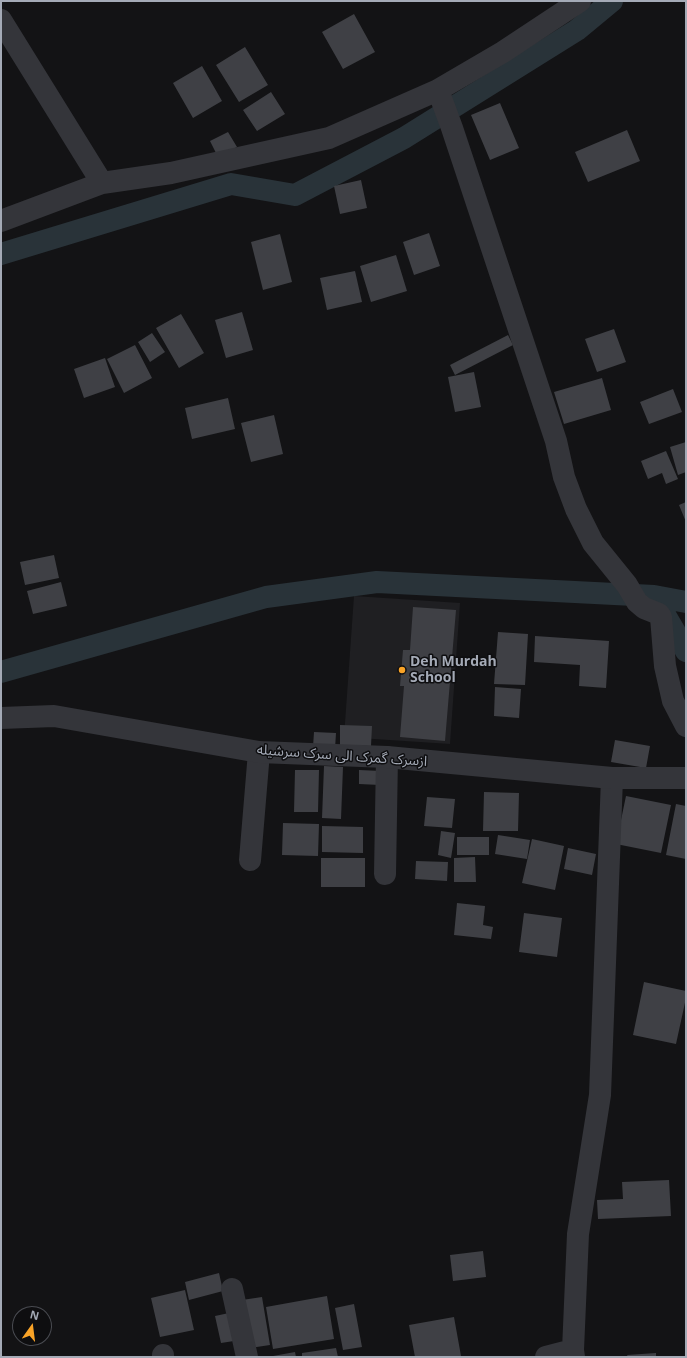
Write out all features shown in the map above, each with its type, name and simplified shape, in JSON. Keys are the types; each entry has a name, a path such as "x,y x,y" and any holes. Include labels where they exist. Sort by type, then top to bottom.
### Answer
{"street":[{"path":"1,221 102,183 171,173 329,138 438,90 503,52 580,1"},
{"path":"1,20 102,183"},
{"path":"438,90 556,441 564,477 576,509 593,543 632,594 644,608 659,614 662,620 665,666 673,701 686,726"},
{"name":"ازسرک گمرک الی سرک سرشیله","path":"1,718 54,716 258,752 387,757 612,778 686,778"},
{"path":"250,860 258,752"},
{"path":"385,874 387,757"},
{"path":"546,1357 573,1353 578,1234 600,1095 612,778"},
{"path":"232,1289 247,1357"}],"shaded area":[{"name":"Deh Murdah School","path":"354,596 460,603 450,744 344,737"}],"building":[{"path":"354,14 375,52 343,69 322,32"},
{"path":"245,47 268,85 239,102 216,65"},
{"path":"202,66 222,101 193,118 173,83"},
{"path":"271,92 285,114 257,131 243,110"},
{"path":"500,103 519,148 490,160 471,115"},
{"path":"627,130 640,161 588,182 575,152"},
{"path":"228,132 237,147 218,157 210,141"},
{"path":"361,180 367,208 340,214 334,186"},
{"path":"429,233 440,266 414,275 403,242"},
{"path":"280,234 292,282 263,290 251,242"},
{"path":"396,255 407,291 371,302 360,266"},
{"path":"355,271 362,302 327,310 320,278"},
{"path":"242,312 253,350 226,358 215,320"},
{"path":"181,314 204,353 179,368 156,328"},
{"path":"614,329 626,362 597,372 585,339"},
{"path":"152,333 165,352 150,362 138,342"},
{"path":"508,335 513,345 455,375 450,365"},
{"path":"135,345 152,378 124,393 107,359"},
{"path":"105,358 115,387 84,398 74,369"},
{"path":"474,372 481,407 455,412 448,377"},
{"path":"602,378 611,410 564,424 554,392"},
{"path":"673,389 682,412 649,424 640,402"},
{"path":"228,398 235,429 192,439 185,408"},
{"path":"274,415 283,454 251,462 241,423"},
{"path":"686,442 686,472 678,475 670,447"},
{"path":"666,451 678,479 666,484 662,473 648,479 641,461"},
{"path":"686,502 686,522 679,505"},
{"path":"54,555 59,578 25,585 20,562"},
{"path":"61,582 67,606 33,614 27,591"},
{"path":"413,607 456,610 445,741 400,737 404,686 400,686 403,650 410,650"},
{"path":"498,632 528,634 525,685 494,684"},
{"path":"535,636 609,641 606,688 579,686 580,665 534,662"},
{"path":"495,687 521,689 519,718 494,716"},
{"path":"340,725 372,726 371,746 340,745"},
{"path":"314,732 336,733 335,749 313,747"},
{"path":"615,740 650,746 646,768 611,762"},
{"path":"324,766 343,767 341,819 322,818"},
{"path":"295,770 319,770 318,812 294,812"},
{"path":"359,770 381,771 380,785 359,784"},
{"path":"484,792 519,793 518,831 483,831"},
{"path":"626,796 671,805 661,853 616,844"},
{"path":"427,797 455,799 452,828 424,826"},
{"path":"676,804 686,806 686,859 666,855"},
{"path":"283,823 319,824 318,856 282,855"},
{"path":"322,826 363,827 363,853 322,852"},
{"path":"441,831 455,833 451,858 438,855"},
{"path":"498,835 530,840 527,859 495,854"},
{"path":"457,837 489,837 489,855 457,855"},
{"path":"532,839 564,846 555,890 522,883"},
{"path":"568,848 596,854 592,875 564,869"},
{"path":"475,857 476,882 454,882 454,858"},
{"path":"321,858 365,858 365,887 321,887"},
{"path":"416,861 448,862 447,881 415,879"},
{"path":"457,903 485,906 483,925 493,927 491,939 454,935"},
{"path":"524,913 562,918 557,957 519,952"},
{"path":"644,982 686,991 686,998 676,1044 633,1035"},
{"path":"669,1180 671,1216 598,1219 597,1200 623,1199 622,1182"},
{"path":"483,1251 486,1277 453,1281 450,1255"},
{"path":"219,1273 223,1291 189,1300 185,1282"},
{"path":"185,1290 194,1330 160,1337 151,1298"},
{"path":"327,1296 334,1339 273,1349 266,1307"},
{"path":"262,1297 270,1345 250,1348 242,1300"},
{"path":"354,1304 362,1347 343,1350 335,1308"},
{"path":"229,1313 234,1341 221,1343 215,1316"},
{"path":"454,1317 461,1356 415,1357 409,1325"},
{"path":"336,1348 338,1357 302,1357 302,1353"},
{"path":"295,1352 296,1357 273,1357 273,1356"},
{"path":"656,1353 656,1357 628,1357 627,1355"}],"waterway":[{"path":"1,254 231,184 295,195 404,138 577,30 612,1"},
{"path":"1,672 266,597 377,582 654,596 686,651"},
{"path":"654,596 686,602"}],"place":[{"name":"Deh Murdah School","path":"402,670"}]}
